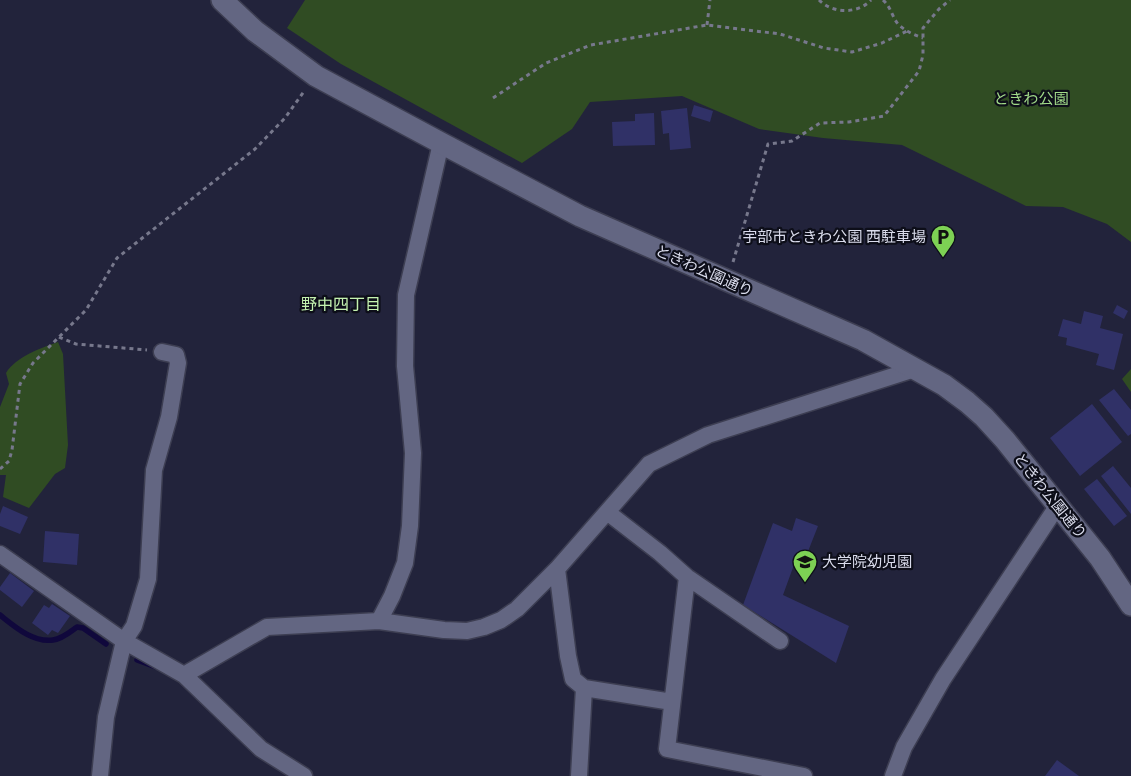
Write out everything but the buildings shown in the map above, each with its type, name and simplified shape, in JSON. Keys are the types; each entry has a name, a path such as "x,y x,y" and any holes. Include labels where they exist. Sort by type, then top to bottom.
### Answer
{"street":[{"name":"ときわ公園通り","path":"222,0 255,31 316,76 441,143 580,216 863,340 944,385 968,402 984,417 1100,558 1131,605"},
{"path":"379,621 392,596 405,563 409,536 413,453 405,366 406,295 441,143"},
{"path":"100,776 106,718 124,641 134,626 148,579 154,470 169,417 178,363 176,355 162,352"},
{"path":"184,674 267,627 379,621 444,630 467,631 501,620 518,609 558,569 649,464 708,435 915,370"},
{"path":"893,776 904,747 943,679 1058,505"},
{"path":"606,512 660,553 687,578 780,641"},
{"path":"0,554 124,641 184,674 261,749 304,776"},
{"path":"558,569 572,679 584,688 672,702"},
{"path":"687,578 667,750 804,776"},
{"path":"579,776 584,688"}],"path":[{"path":"707,25 710,0"},
{"path":"819,0 823,4 835,9 856,10 871,0"},
{"path":"883,0 889,4 897,23 907,32 923,38"},
{"path":"732,267 768,144 792,141 820,123 849,122 884,116 919,71 923,55 923,28 939,9 950,0"},
{"path":"493,98 546,63 591,45 707,25 780,34 824,48 852,52 882,43 907,32"},
{"path":"0,469 9,462 12,450 20,384 33,363 86,310 116,258 255,150 284,118 316,76"},
{"path":"59,337 76,344 162,352"}],"green space":[{"name":"ときわ公園","path":"305,0 1131,0 1131,242 1107,224 1063,207 1026,206 902,145 823,138 759,129 682,96 590,102 572,129 522,163 341,64 287,28"},
{"path":"58,342 63,354 68,445 65,468 55,474 29,508 3,497 6,475 0,475 0,407 9,384 6,373 10,367 29,354"},
{"path":"1131,369 1131,392 1122,379"}],"waterway":[{"path":"0,615 24,633 38,639 56,639 77,627 83,628 106,644"},
{"path":"137,660 156,667"}],"place":[{"name":"宇部市ときわ公園 西駐車場","path":"943,258"},
{"name":"大学院幼児園","path":"805,583"}],"district":[{"name":"野中四丁目","path":"341,304"}]}
